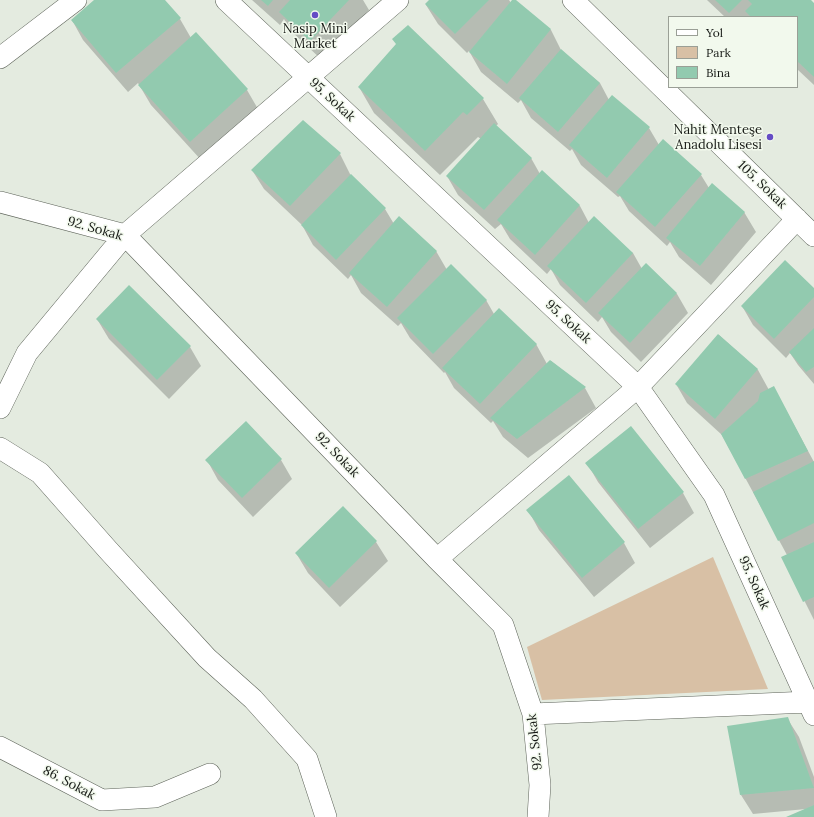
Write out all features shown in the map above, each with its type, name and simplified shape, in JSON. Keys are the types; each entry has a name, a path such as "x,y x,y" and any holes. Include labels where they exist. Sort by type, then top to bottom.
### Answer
{"street":[{"path":"0,58 76,0"},
{"name":"95. Sokak","path":"226,0 638,387 714,495 811,709"},
{"path":"0,408 27,352 125,235 398,0"},
{"name":"105. Sokak","path":"573,0 814,236"},
{"name":"92. Sokak","path":"0,202 125,235 437,559 503,625 533,714 540,785 538,817"},
{"path":"437,559 638,387 797,219"},
{"path":"0,448 40,473 207,658 253,699 307,759 326,817"},
{"path":"533,714 811,709"},
{"name":"86. Sokak","path":"0,748 102,800 155,797 210,774"}],"green space":[{"path":"713,557 768,689 542,700 527,647"}],"building":[{"path":"94,0 165,0 181,18 116,73 71,20"},
{"path":"261,0 273,0 268,6"},
{"path":"290,0 349,0 310,41 279,12"},
{"path":"429,0 489,0 455,34 425,4"},
{"path":"512,0 516,0 551,29 507,84 469,52"},
{"path":"715,0 742,0 729,13"},
{"path":"748,0 811,0 814,3 814,77 798,62 798,16 750,16 745,11 752,4"},
{"path":"408,25 484,98 467,115 463,112 425,151 358,87 396,44 392,39"},
{"path":"196,32 248,89 190,142 138,85"},
{"path":"561,49 600,83 558,132 519,98"},
{"path":"612,95 650,127 607,178 569,145"},
{"path":"303,120 341,153 290,206 251,170"},
{"path":"494,123 532,158 484,210 446,176"},
{"path":"663,139 702,174 655,227 616,192"},
{"path":"542,170 580,205 535,255 497,220"},
{"path":"351,174 386,208 336,260 301,225"},
{"path":"712,183 745,212 700,266 666,238"},
{"path":"399,216 437,251 387,307 349,273"},
{"path":"594,216 633,253 586,303 547,266"},
{"path":"785,260 814,288 814,297 774,339 741,306"},
{"path":"646,263 677,293 630,343 598,313"},
{"path":"451,264 487,300 433,354 397,318"},
{"path":"129,285 191,346 157,380 96,319"},
{"path":"499,308 537,344 480,404 442,368"},
{"path":"814,328 814,367 806,372 789,352"},
{"path":"718,334 758,369 715,419 675,384"},
{"path":"550,360 586,387 517,439 490,418"},
{"path":"774,386 808,451 745,479 721,434 758,401 760,393"},
{"path":"246,421 282,459 242,498 205,460"},
{"path":"631,426 684,492 638,529 585,463"},
{"path":"814,461 814,523 778,541 753,492"},
{"path":"569,475 625,542 582,578 526,510"},
{"path":"343,506 377,541 329,588 295,553"},
{"path":"814,542 814,597 803,602 781,557"},
{"path":"788,717 814,788 740,795 727,726"},
{"path":"814,805 814,817 786,817"}],"place":[{"name":"Nasip Mini Market","path":"315,15"},
{"name":"Nahit Menteşe Anadolu Lisesi","path":"770,137"}]}
